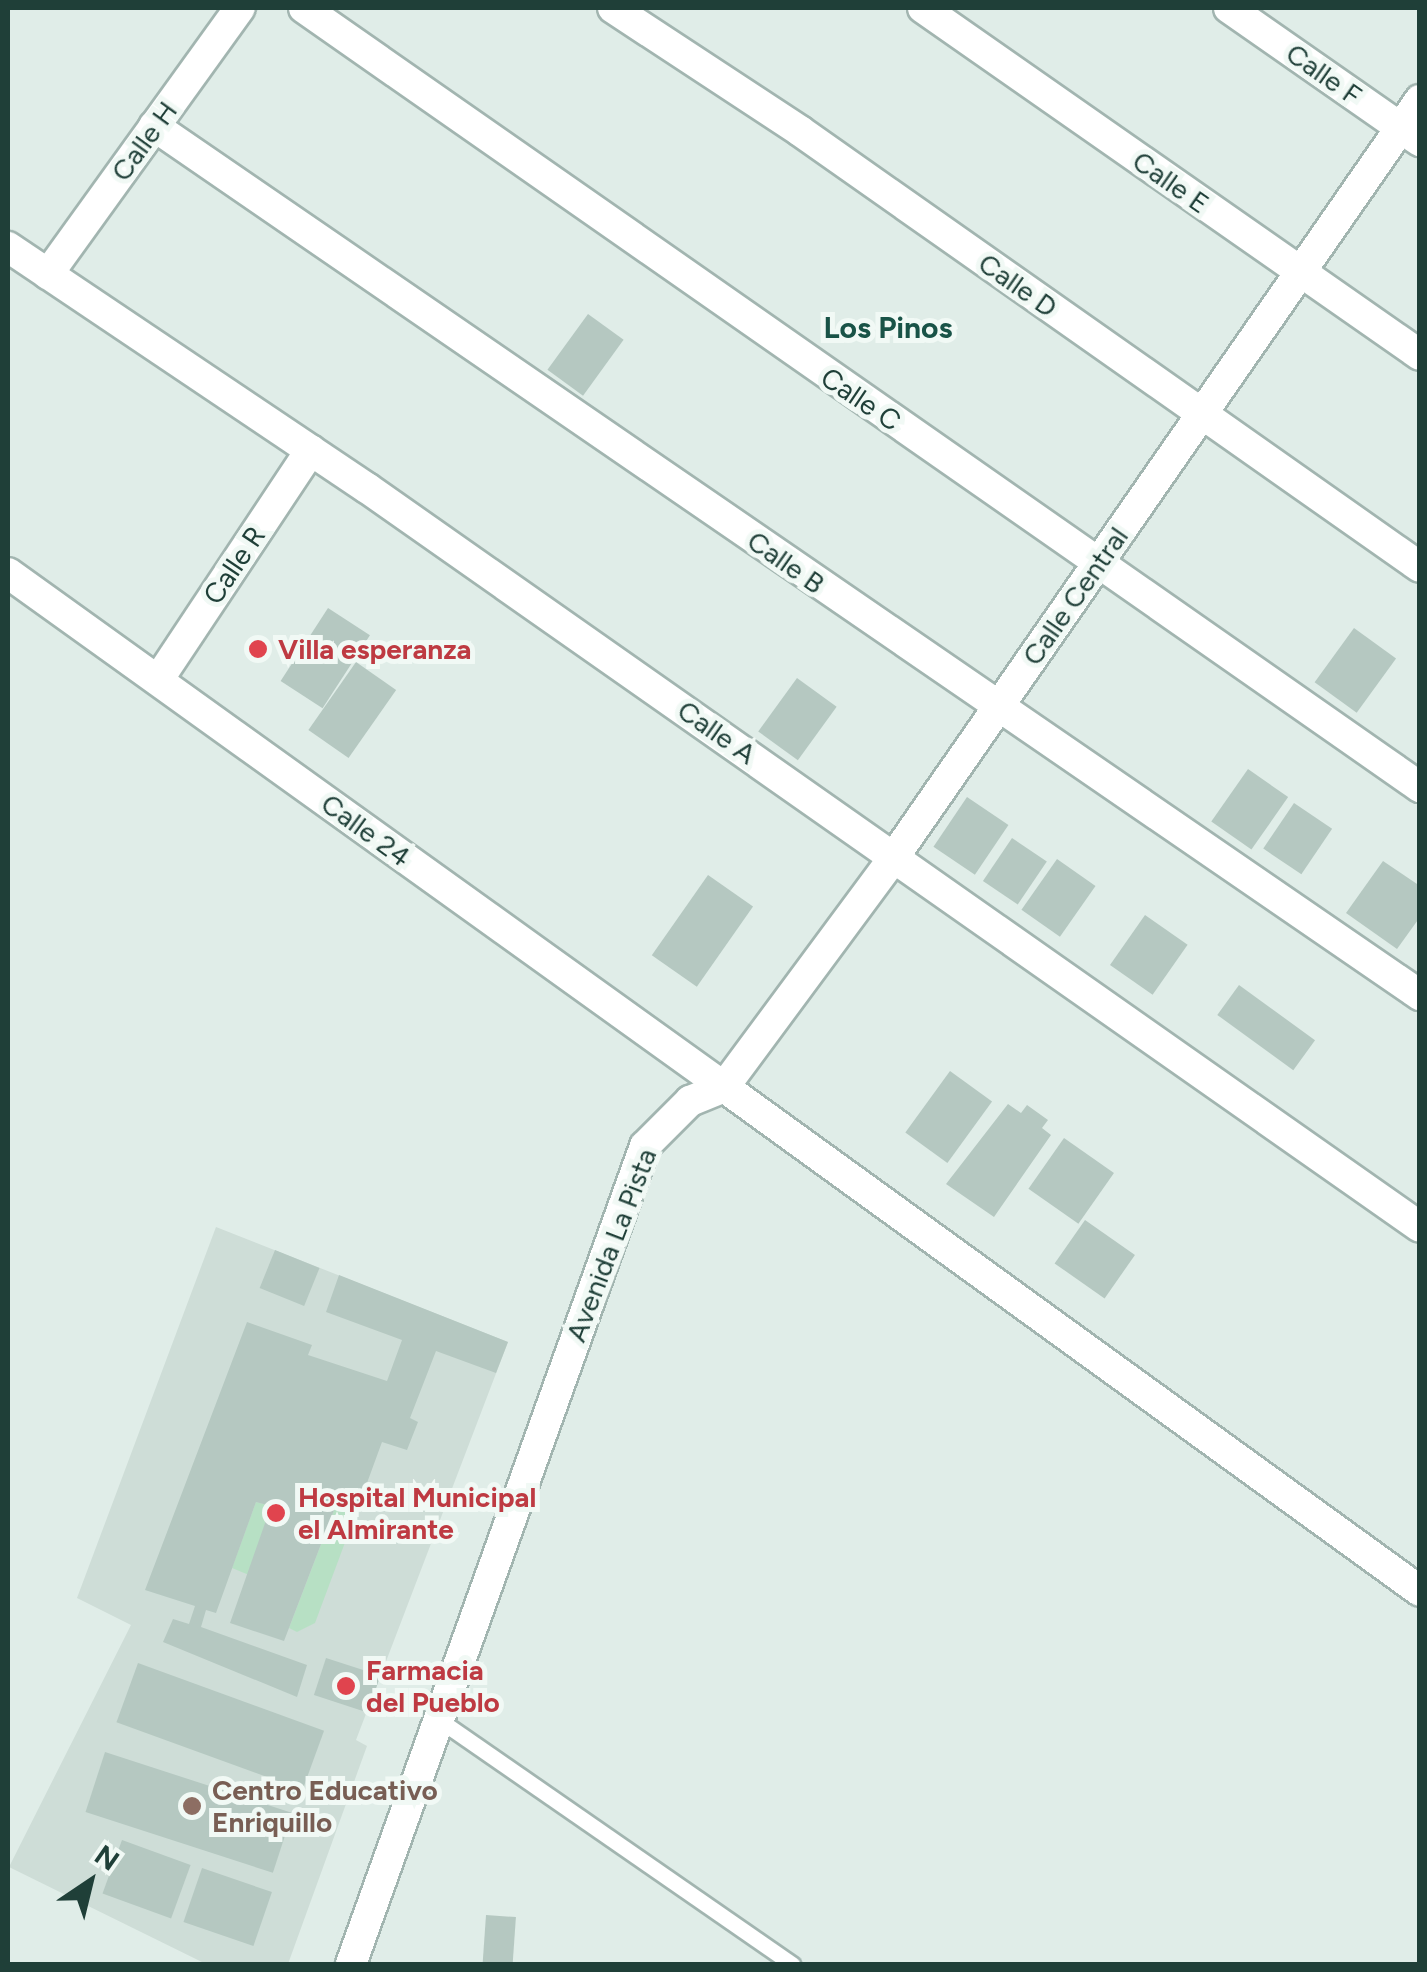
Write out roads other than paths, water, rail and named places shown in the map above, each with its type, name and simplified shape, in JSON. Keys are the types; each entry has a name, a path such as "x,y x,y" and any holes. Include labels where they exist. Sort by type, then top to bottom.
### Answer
{"street":[{"name":"Calle H","path":"48,274 240,8"},
{"name":"Calle C","path":"304,8 1420,787"},
{"name":"Calle D","path":"613,8 800,131 1420,567"},
{"name":"Calle E","path":"923,8 1420,355"},
{"name":"Calle F","path":"1229,8 1264,18 1410,134"},
{"name":"Calle Central","path":"724,1087 894,856 1300,272 1410,134 1420,100"},
{"name":"Calle B","path":"154,126 1420,995"},
{"name":"Calle A","path":"8,247 311,450 1420,1227"},
{"name":"Calle R","path":"158,680 311,450"},
{"name":"Calle 24","path":"8,573 724,1087"},
{"path":"724,1087 1420,1592"},
{"name":"Avenida La Pista","path":"352,1964 645,1146 690,1101 724,1087"}],"lane":[{"path":"437,1719 792,1964"}],"place":[{"name":"Villa esperanza","path":"258,649"},
{"name":"Hospital Municipal el Almirante","path":"276,1513"},
{"name":"Farmacia del Pueblo","path":"346,1686"},
{"name":"Centro Educativo Enriquillo","path":"192,1806"}],"district":[{"name":"Los Pinos","path":"888,328"}]}
